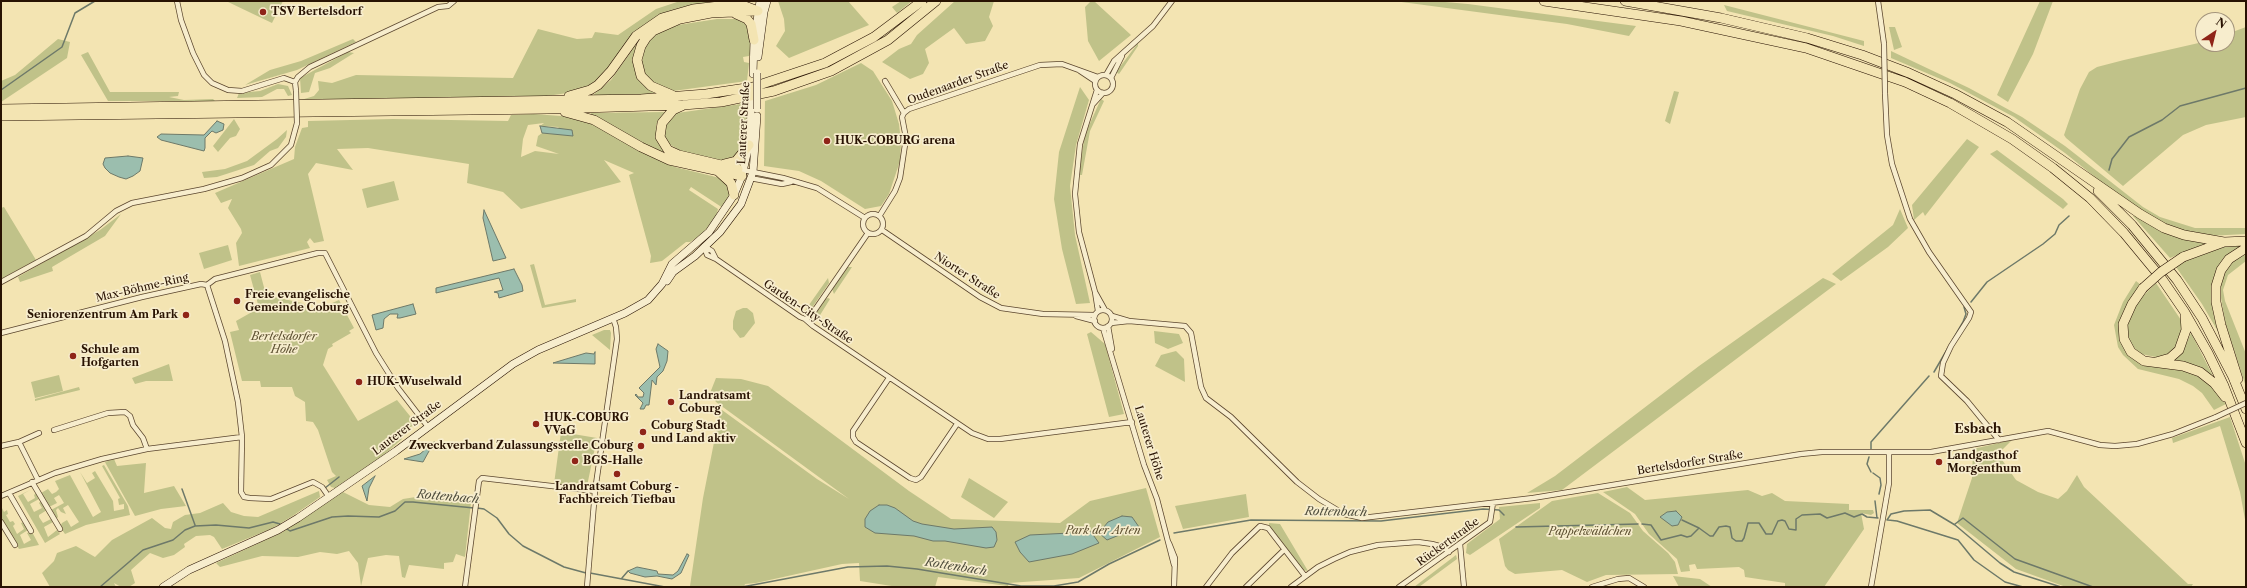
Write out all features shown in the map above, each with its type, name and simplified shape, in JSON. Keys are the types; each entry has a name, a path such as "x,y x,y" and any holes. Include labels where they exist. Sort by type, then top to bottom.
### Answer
{"highway":[{"path":"742,6 751,1"},
{"path":"747,174 718,167 668,150 663,144 660,130 662,123 682,101 752,87 818,65 874,37 922,1"},
{"path":"3,112 548,104 641,99 682,101 753,96 804,82 832,71 861,56 888,40 935,1"},
{"path":"1544,1 1674,20 1762,37 1818,52 1882,73 1950,102 2012,139 2076,186 2104,212 2143,254 2184,311 2218,372 2238,419 2246,443"},
{"path":"1625,1 1766,28 1862,55 1955,94 2007,122 2140,214 2164,228 2184,235 2224,242 2246,241"},
{"path":"548,104 578,94 598,85 612,71 636,36 662,18 706,7 742,6 761,12"},
{"path":"682,101 651,86 641,76 637,60 641,46 653,31 686,18 727,12 761,12"},
{"path":"727,12 747,19 753,28 754,40"},
{"path":"548,104 590,118 669,160 718,167 736,162 749,145"},
{"path":"2062,160 2112,204 2163,261 2202,318 2246,408"},
{"path":"718,167 728,179 734,195"},
{"path":"2224,242 2183,257 2161,272 2144,288 2132,304 2125,317 2122,331 2127,346 2131,352 2144,360 2154,363 2191,368 2207,376 2222,394 2238,419"},
{"path":"2246,248 2234,254 2221,270 2216,294 2221,325 2246,408"},
{"path":"2154,363 2170,358 2179,350 2186,330 2184,311"}],"street":[{"path":"177,1 178,12 193,53 204,75 212,83 228,90 242,91 253,89 278,79 284,78 295,82"},
{"path":"1,282 86,236 116,211 132,203 210,188 242,178 271,165 291,145 297,123 295,82 301,73 310,67 438,7 448,6 454,1"},
{"name":"Lauterer Straße","path":"755,74 761,12 760,1"},
{"name":"Lauterer Straße","path":"163,587 189,570 278,530 428,427 513,364 550,344 613,318 648,300 662,284 667,281 673,272 702,244 720,232 736,213 747,174 754,109 754,40 761,12 767,1"},
{"path":"1129,321 1112,316 1105,310 1096,292 1079,232 1075,194 1080,144 1097,90 1097,79 1106,75 1114,61 1153,26 1172,1"},
{"path":"1878,1 1884,44 1887,135 1892,164 1910,219 1970,312 1969,318 1951,346 1943,363 1941,373 1943,380 1967,401 1999,440"},
{"path":"1111,78 1124,53"},
{"name":"Oudenaarder Straße","path":"880,215 895,192 903,164 906,138 902,117 904,113 1030,67 1051,64 1079,70 1097,79"},
{"path":"1093,104 1103,92 1112,88 1113,83 1111,78 1106,75"},
{"path":"885,81 904,113"},
{"path":"1097,90 1103,92"},
{"name":"Lauterer Straße","path":"702,244 747,174 754,109"},
{"path":"747,174 782,184 793,181"},
{"path":"747,174 793,181 827,193 865,218"},
{"path":"872,214 880,215 884,222 882,230 875,234 868,233 863,226 865,218 872,214"},
{"name":"Niorter Straße","path":"882,230 980,297 1001,308 1016,311 1076,316 1096,316 1105,310"},
{"path":"805,319 810,317 868,233"},
{"name":"Garden-City-Straße","path":"702,244 712,251 716,259 805,319 813,326 957,424 983,438 1000,439 1132,422"},
{"path":"328,497 322,487 313,482 271,499 244,497 240,492 239,484 242,436 234,378 207,285 211,280 318,253 327,254 368,340 398,388 428,427"},
{"name":"Max-Böhme-Ring","path":"1,333 142,297 201,284 207,285"},
{"path":"1096,292 1097,325 1107,325 1129,321"},
{"path":"1107,325 1112,316"},
{"path":"587,587 595,491 616,339 616,327 613,318"},
{"name":"Bertelsdorfer Straße","path":"1129,321 1182,325 1189,330 1201,387 1206,398 1238,423 1297,482 1331,507 1344,514 1362,518 1461,506 1493,507 1801,454 1924,453 1946,451 2048,431 2100,445 2115,446 2137,444 2172,434 2216,417 2246,403"},
{"name":"Lauterer Höhe","path":"1107,325 1112,350 1146,472 1157,499 1168,541 1174,565 1174,587"},
{"path":"890,378 854,431 853,437 856,442 910,478 916,480 920,477 957,424"},
{"path":"54,430 108,413 125,412 130,416 133,425 143,438 147,449"},
{"path":"1,446 19,442 39,433"},
{"path":"1,496 32,482 80,465 147,449 242,436"},
{"path":"19,442 38,480"},
{"path":"1870,587 1890,483 1889,453"},
{"path":"465,587 476,485 482,478 595,491"},
{"path":"32,482 60,529"},
{"path":"9,493 31,531"},
{"name":"Rückertstraße","path":"1400,587 1490,522 1493,507"},
{"path":"1,522 15,545"},
{"path":"1206,587 1232,553 1260,526 1268,528 1306,576"},
{"path":"1292,587 1318,568 1350,552 1378,545 1418,542 1443,547 1449,552"},
{"path":"1460,544 1464,587"},
{"path":"1246,587 1284,550"},
{"path":"1592,587 1618,579 1630,578 1644,587"}],"green space":[{"name":"TSV Bertelsdorf","path":"226,1 283,1 272,23"},
{"path":"680,1 746,1 653,20 595,85 574,92 547,96 301,100 314,96 319,90 318,81 332,83 356,75 513,78 538,29 577,39 592,38 595,32 618,35 656,9"},
{"path":"778,1 848,1 869,25 789,58 776,46 785,31 784,19"},
{"path":"901,1 912,1 897,13 892,7"},
{"path":"955,1 994,1 989,17 993,26 985,41 966,44 954,28 925,49 929,63 923,74 910,79 882,62 899,49 911,44 917,35"},
{"path":"1091,1 1094,1 1131,35 1099,61 1088,41 1085,7"},
{"path":"1394,1 1434,1 1468,4 1636,26 1629,36 1567,24"},
{"path":"2040,1 2053,1 2033,54 2008,102 1997,95"},
{"path":"1724,5 1864,41 1864,46 1833,36 1727,11"},
{"path":"717,19 737,19 746,24 751,33 751,52 749,56 743,57 744,62 749,63 747,81 673,91 663,90 647,78 643,71 642,62 645,45 657,33 678,25"},
{"path":"1889,27 1895,27 1902,47 1894,50"},
{"path":"2246,27 2246,117 2206,125 2183,135 2123,186 2064,135 2080,89 2089,72 2097,67 2195,44 2195,52 2235,52 2235,31"},
{"path":"643,35 636,54 651,91 657,94 592,96 611,80"},
{"path":"58,39 70,42 67,58 1,102 1,81 15,75"},
{"path":"353,39 356,42 297,70 245,85 270,70 301,61"},
{"path":"1138,43 1138,46 1119,74 1116,72"},
{"path":"1891,51 1969,88 2022,117 2065,146 2143,207 2160,217 2195,228 2246,228 2246,234 2208,236 2194,234 2162,224 2116,194 2065,153 2014,117 1950,83 1891,58"},
{"path":"88,52 110,92 179,92 178,96 169,97 184,100 213,99 215,101 108,101 81,55"},
{"path":"348,52 354,53 330,68 315,73 309,92 301,93 300,78"},
{"name":"HUK-COBURG arena","path":"861,63 873,71 892,101 899,124 901,142 900,161 889,194 881,206 865,209 821,181 799,171 764,166 765,101 816,85"},
{"path":"278,84 288,86 292,95 288,96 284,89 277,89 262,97 237,98 239,93 260,91"},
{"path":"1080,87 1089,100 1076,145 1070,186 1075,235 1090,303 1076,304 1062,249 1054,199 1059,152"},
{"path":"1674,91 1679,92 1670,124 1665,121"},
{"path":"1101,99 1104,101 1090,131 1082,175 1080,175 1079,171 1085,134"},
{"path":"748,103 745,134 739,142 743,146 737,158 723,161 682,152 666,142 664,134 667,121 677,113"},
{"path":"665,112 656,125 656,134 662,149 669,155 658,152 590,115 591,113"},
{"path":"534,114 574,117 591,123 675,167 724,179 731,190 730,197 723,208 691,187 689,190 718,209 716,217 701,235 690,242 686,242 662,261 650,263 651,256 629,175 634,173 604,160 621,182 521,209 503,192 467,183 469,164 368,148 337,149 353,170 316,163 308,174 324,241 314,243 310,238 307,242 310,248 239,266 236,243 242,233 228,208 232,199 221,203 215,193 294,159 295,147 302,128 308,127 308,121 393,119 508,121 511,115","holes":["544,123 540,126 559,127 552,134 542,133 538,136 536,146 559,154 535,151 521,157 523,139 528,125"]},
{"path":"234,119 240,129 236,136 230,138 218,152 213,146"},
{"path":"287,130 286,137 278,148 270,151 254,165 217,177 204,178 202,172 225,169 247,161"},
{"path":"1967,139 1979,147 1925,216 1923,212 1914,220 1912,205"},
{"path":"1997,150 2068,204 2063,209 1990,154"},
{"path":"394,181 399,200 367,208 362,189"},
{"path":"4,207 36,260 1,279 1,208"},
{"path":"1900,209 1908,228 1888,247 1841,281 1832,274 1893,225"},
{"path":"121,214 105,236 52,267 53,271 20,282 18,277 100,230"},
{"path":"2133,216 2138,216 2207,243 2170,258"},
{"path":"2246,244 2219,268 2220,335 2202,304 2176,267 2191,258 2217,248"},
{"path":"228,245 232,260 204,269 199,253"},
{"path":"2246,251 2246,261 2228,275 2223,290 2225,301 2246,354 2246,387 2225,322 2219,286 2227,265"},
{"path":"534,264 545,305 576,299 576,302 542,308 530,265"},
{"path":"847,267 852,267 834,294 832,289"},
{"name":"Bertelsdorfer Höhe","path":"260,272 266,295 302,303 314,311 339,300 354,328 349,331 351,333 332,344 333,346 328,349 323,365 358,421 397,400 414,421 414,425 400,434 402,439 385,454 335,488 331,487 327,480 336,476 332,472 318,430 313,422 306,421 305,402 295,396 292,387 261,387 260,381 242,381 230,332 239,330 236,321 259,308 250,275"},
{"path":"828,278 829,283 807,315 804,312"},
{"path":"1823,278 1836,284 1562,490 1527,493 1555,476 1699,366"},
{"path":"2136,281 2141,285 2124,310 2119,322 2119,334 2124,349 2130,356 2198,373 2219,393 2226,404 2214,410 2202,393 2193,386 2179,379 2138,369 2123,355 2118,347 2114,325 2123,302"},
{"path":"2156,283 2183,323 2182,338 2175,351 2161,358 2141,354 2134,348 2129,341 2127,328 2130,316 2137,302"},
{"path":"825,299 830,299 817,320 813,318"},
{"path":"747,308 753,313 755,323 744,337 740,338 733,329 733,321 736,311"},
{"path":"604,330 610,330 611,333 610,350 592,335"},
{"path":"1154,331 1179,334 1183,343 1168,349 1155,343"},
{"path":"1091,332 1105,344 1124,414 1109,417 1087,334"},
{"path":"2191,333 2213,376 2197,367 2173,360 2183,351"},
{"path":"1176,351 1184,359 1185,382 1155,366 1161,355"},
{"path":"169,364 173,381 146,381 135,384 132,378"},
{"path":"59,375 63,391 35,398 31,382"},
{"name":"Park der Arten","path":"716,378 741,379 768,386 909,491 951,519 1060,523 1090,501 1146,488 1160,537 1079,578 1009,583 1008,586 938,577 935,587 898,587 860,581 859,563 842,564 756,583 745,584 744,587 690,586 703,498 720,412 722,410 817,479 849,499 716,402 710,393"},
{"path":"79,387 80,390 35,401 35,399"},
{"path":"2230,417 2246,466 2246,525 2240,492 2220,426 2173,443 2172,438"},
{"name":"BGS-Halle","path":"561,432 597,438 587,486 554,484"},
{"path":"2012,440 1998,454 2016,480 2038,492 2058,499 2067,491 2077,475 2084,487 2188,584 2193,584 2191,587 2066,587 2016,569 1957,523 1972,478 1973,449"},
{"path":"114,459 117,466 146,463 144,493 174,486 186,506 161,509 135,516 105,462"},
{"path":"104,465 128,506 130,515 86,525 65,534 60,527 62,523 67,520 71,527 79,522 68,505 63,508 66,514 61,512 58,508 56,510 58,517 56,519 51,510 64,503 59,495 54,498 57,503 49,507 41,493 48,489 52,494 56,492 59,489 55,481 70,475 93,517 101,512 80,472 87,483 95,478 92,473 95,471 113,501 114,511 124,509 124,504 119,505 118,499 120,498 102,466"},
{"path":"969,478 1008,502 994,518 961,497"},
{"path":"1627,487 1645,500 1748,490 1762,496 1772,493 1785,501 1849,504 1849,510 1873,510 1874,513 1871,515 1861,513 1864,529 1824,587 1785,587 1785,583 1745,577 1744,570 1739,567 1697,569 1695,564 1689,565 1690,571 1681,572 1677,559 1649,534 1635,514 1603,492"},
{"path":"30,490 23,494 28,502 35,498 34,495 36,493 39,499 30,504 34,512 42,508 39,503 41,501 47,510 39,515 39,517 43,523 51,519 53,522 44,527 48,537 57,530 60,534 45,543 18,496"},
{"path":"319,491 320,497 273,528 222,549 214,537 210,535 196,536 184,544 185,547 174,555 163,558 150,553 131,570 135,583 129,587 121,587 114,583 116,587 50,587 42,573 54,561 57,553 76,546 95,557 112,540 152,518 165,528 171,529 173,522 185,515 200,513 223,503 231,512 244,516 258,517"},
{"path":"343,492 369,505 390,507 403,499 416,497 471,503 465,557 456,554 453,562 444,563 444,569 409,565 405,578 402,577 399,556 386,555 368,558 361,586 358,563 349,551 337,554 320,552 298,557 262,556 220,567 216,563 283,532"},
{"name":"Pappelwäldchen","path":"1598,493 1630,513 1643,531 1668,553 1675,562 1678,574 1606,575 1587,582 1562,570 1515,574 1508,570 1505,566 1499,539 1552,501"},
{"path":"1246,494 1249,517 1183,529 1175,506"},
{"path":"1540,503 1540,508 1470,555 1466,553 1467,544 1500,519 1499,507"},
{"path":"1,506 4,512 7,510 8,514 6,515 10,522 13,521 15,524 13,526 17,534 24,529 21,523 24,522 28,530 20,535 24,544 31,540 27,533 32,532 39,545 19,549 1,518"},
{"path":"1269,523 1280,524 1308,571 1303,570 1269,527"},
{"path":"1456,555 1457,559 1419,587 1414,587"},
{"path":"1673,576 1700,579 1712,587 1679,587"}],"shaded area":[{"path":"217,121 224,124 223,130 216,133 212,131 205,138 204,151 161,140 157,137 161,134 204,135"},
{"path":"540,126 572,130 573,136 542,133"},
{"path":"128,156 143,158 140,171 126,179 110,173 103,164 105,158"},
{"path":"484,210 506,258 493,261 483,218"},
{"path":"514,269 522,285 523,291 499,298 498,293 494,292 503,290 499,278 436,293 436,288"},
{"path":"413,304 416,314 397,318 398,314 390,314 384,319 383,328 376,330 372,315"},
{"path":"658,344 668,351 667,361 663,371 657,377 656,385 652,380 649,405 646,405 644,409 640,409 643,403 635,395 636,394 638,397 643,397 644,393 639,388 660,367 656,349"},
{"path":"595,352 595,364 553,363 586,353 594,354"},
{"path":"434,442 423,462 404,459 420,454"},
{"path":"375,476 369,488 367,501 362,486"},
{"path":"879,505 887,505 895,508 913,521 922,524 954,529 992,527 996,532 997,540 994,547 986,548 945,541 933,541 914,536 875,533 865,527 865,519 870,511"},
{"path":"1676,511 1682,517 1678,525 1672,526 1660,517 1667,512"},
{"path":"1122,516 1132,517 1139,527 1107,540 1099,533 1108,522"},
{"path":"1091,532 1099,543 1072,554 1029,562 1020,552 1015,542 1030,535"},
{"path":"687,554 689,555 681,573 672,579 657,576 645,577 630,573 628,571 637,567 657,571 658,574 673,575 678,571"}],"waterway":[{"path":"1,90 62,47 75,13 95,1"},
{"path":"2109,170 2112,159 2129,137 2162,120 2180,106 2246,88"},
{"path":"1971,302 1987,282 2043,244 2055,234 2059,225 2069,216"},
{"path":"1934,372 1963,322 1966,314 1964,307"},
{"path":"1871,449 1871,442 1929,376"},
{"path":"1869,457 1867,464 1871,472"},
{"path":"1873,473 1880,478 1881,485 1879,494"},
{"name":"Rottenbach","path":"325,488 339,477"},
{"path":"182,489 195,525"},
{"path":"1875,501 1877,518"},
{"name":"Rottenbach","path":"287,529 290,531 332,517 379,517 395,511 405,502 474,508"},
{"name":"Rottenbach","path":"477,508 484,509 497,518 509,534 523,546 564,567 586,573"},
{"name":"Rottenbach","path":"1174,533 1251,520 1381,521 1483,509 1499,510 1504,515"},
{"path":"1887,520 1891,514 1904,511 1930,510 1955,525 2000,563 2014,572 2061,587"},
{"path":"1642,524 1651,525 1661,540 1681,535 1687,537 1691,536 1699,528 1710,536 1713,536 1719,527 1726,526 1730,527 1732,538 1736,541 1742,541 1748,523 1759,523 1766,534 1772,534 1778,521 1782,520 1785,521 1789,529 1796,530 1796,519 1802,515 1820,514 1827,518 1845,513 1854,517 1862,514 1867,517 1878,518"},
{"path":"1955,524 1963,518 2015,559 2093,587"},
{"path":"1682,520 1699,528"},
{"path":"1888,520 1897,521 1958,540 1974,560 2005,582 2023,587"},
{"name":"Rottenbach","path":"100,587 143,550 173,540 185,530 195,526 216,525 249,528 273,522 280,524"},
{"path":"1516,527 1638,524"},
{"name":"Rottenbach","path":"742,587 848,567 887,566 917,569 1021,586 1054,586 1078,582 1109,564 1160,540"},
{"name":"Rottenbach","path":"622,578 628,571"},
{"name":"Rottenbach","path":"590,573 665,587"}],"place":[{"name":"TSV Bertelsdorf","path":"263,12"},
{"name":"HUK-COBURG arena","path":"827,141"},
{"name":"Freie evangelische Gemeinde Coburg","path":"237,301"},
{"name":"Seniorenzentrum Am Park","path":"186,315"},
{"name":"Schule am Hofgarten","path":"73,356"},
{"name":"HUK-Wuselwald","path":"359,382"},
{"name":"Landratsamt Coburg","path":"671,402"},
{"name":"HUK-COBURG VVaG","path":"536,424"},
{"name":"Coburg Stadt und Land aktiv","path":"643,432"},
{"name":"Zweckverband Zulassungsstelle Coburg","path":"641,446"},
{"name":"BGS-Halle","path":"575,461"},
{"name":"Landgasthof Morgenthum","path":"1939,462"},
{"name":"Landratsamt Coburg - Fachbereich Tiefbau","path":"617,474"}],"district":[{"name":"Esbach","path":"1978,429"}]}
